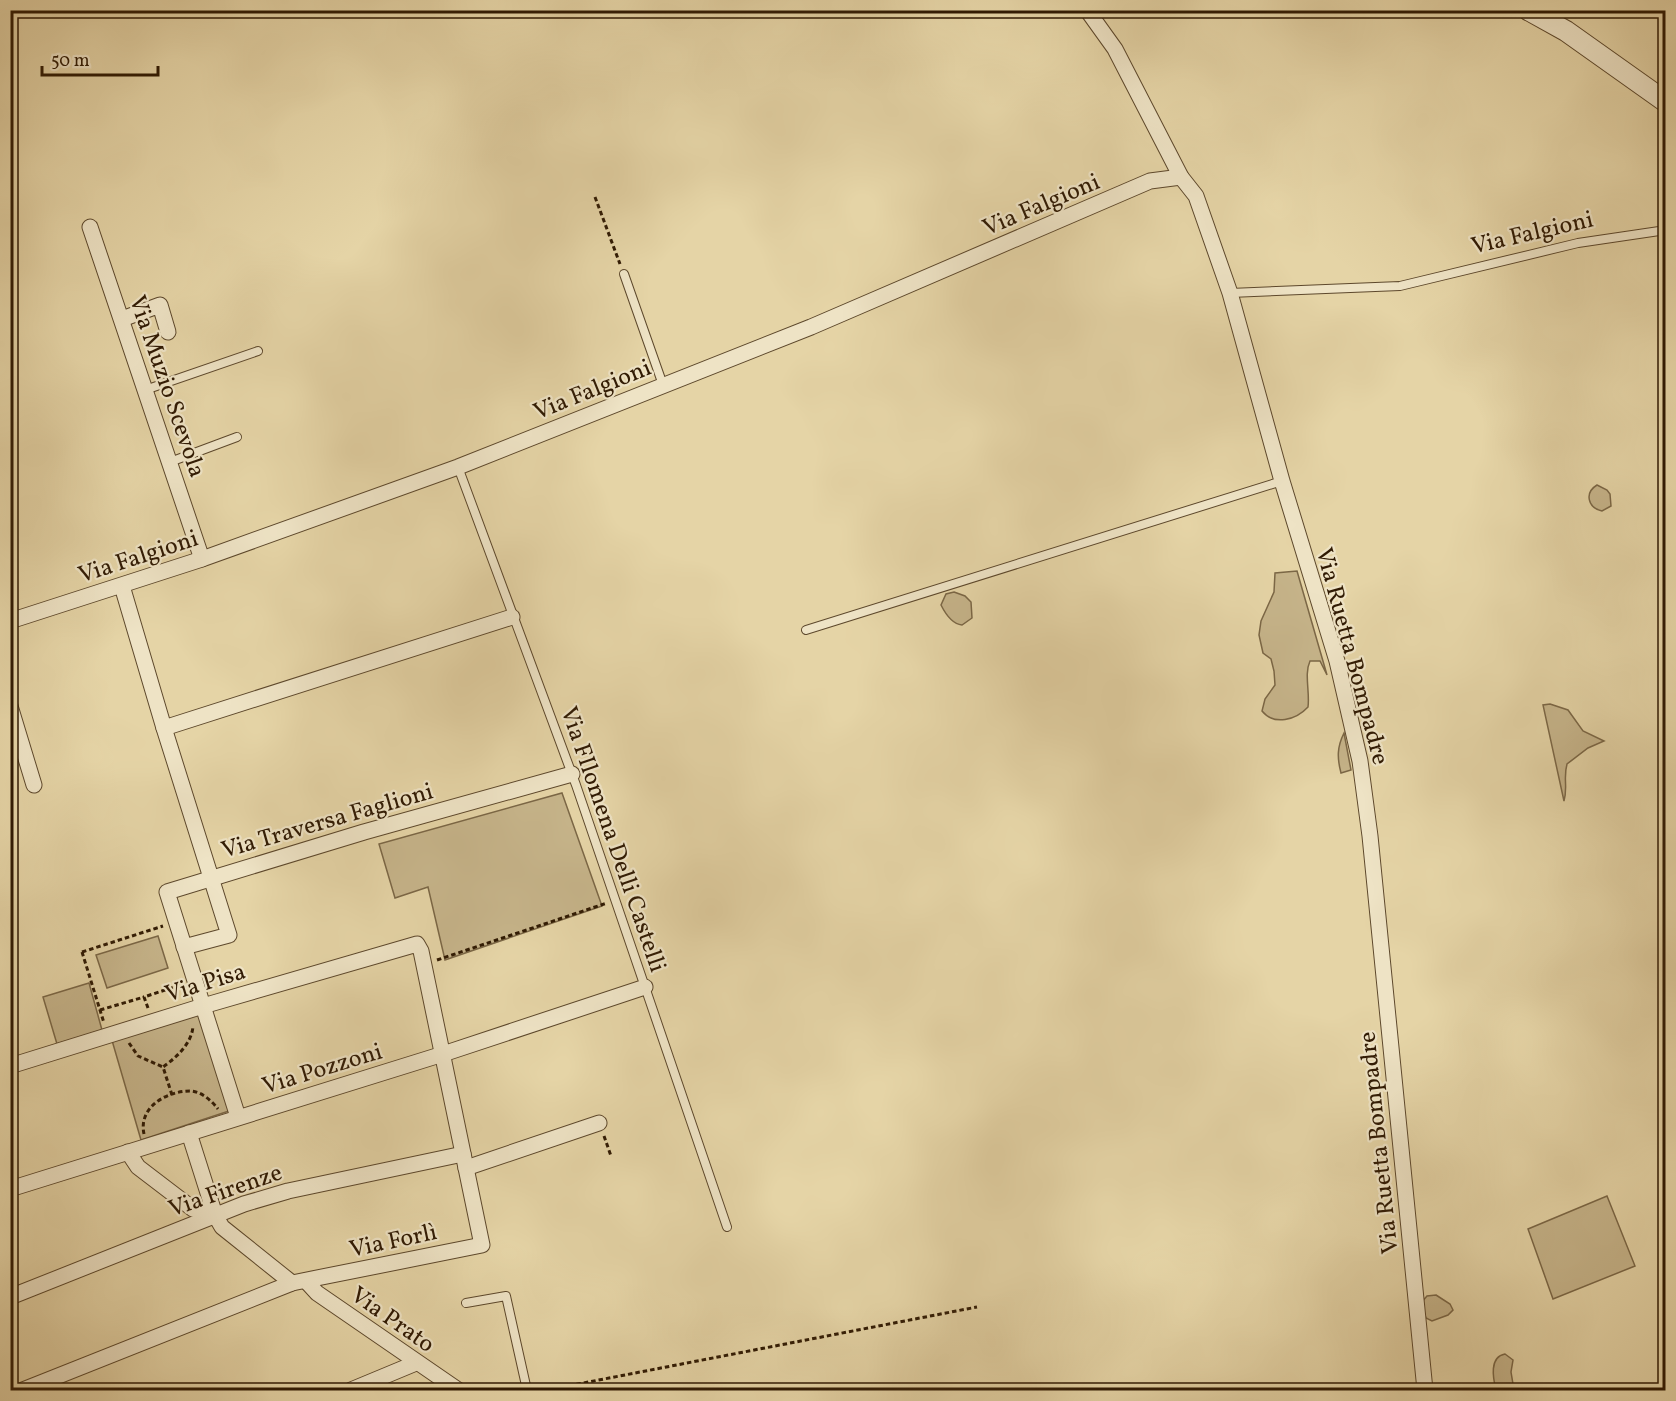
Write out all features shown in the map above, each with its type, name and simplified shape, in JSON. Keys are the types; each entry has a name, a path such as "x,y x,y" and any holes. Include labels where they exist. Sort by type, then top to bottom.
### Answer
{"street":[{"name":"Via Ruetta Bompadre","path":"1087,10 1115,49 1181,177 1196,196 1230,293 1282,481 1337,661 1360,761 1370,836 1425,1390"},
{"path":"1528,10 1566,31 1665,102"},
{"name":"Via Falgioni","path":"10,621 202,559 458,467 811,327 1150,181 1181,177"},
{"name":"Via Muzio Scevola","path":"90,227 202,559"},
{"path":"122,319 159,305 168,333"},
{"name":"Via Traversa Faglioni","path":"122,586 210,877 572,774"},
{"path":"164,728 512,617"},
{"path":"10,706 34,784"},
{"path":"184,947 230,935 210,877 167,892 184,947 238,1117"},
{"name":"Via Forlì","path":"22,1390 299,1282 482,1245 421,951 417,944 413,946"},
{"name":"Via Pisa","path":"10,1066 203,1006 413,946"},
{"name":"Via Pozzoni","path":"10,1190 443,1054 645,987"},
{"name":"Via Firenze","path":"10,1297 215,1215 288,1191 465,1161 599,1123"},
{"name":"Via Prato","path":"189,1133 215,1215 222,1227 458,1390"},
{"name":"Via Prato","path":"128,1152 138,1167 193,1209 215,1215"},
{"path":"351,1390 416,1363"}],"lane":[{"name":"Via Falgioni","path":"1230,293 1400,286 1578,243 1665,230"},
{"path":"624,274 663,385"},
{"path":"145,390 258,351"},
{"path":"170,462 237,437"},
{"name":"Via FIlomena Delli Castelli","path":"458,467 572,774 727,1227"},
{"path":"806,630 1282,481"},
{"path":"466,1302 506,1296 527,1390"}],"path":[{"path":"595,197 624,274"},
{"path":"423,964 616,900"},
{"path":"104,1025 82,952 168,924"},
{"path":"99,1010 186,982"},
{"path":"144,997 150,1015"},
{"path":"163,1067 182,1050 192,1033 193,1023"},
{"path":"129,1042 138,1056 163,1067 172,1095"},
{"path":"146,1141 142,1127 144,1116 151,1105 172,1095 192,1091 212,1100 222,1116"},
{"path":"599,1123 611,1156"},
{"path":"547,1390 977,1307"}],"shaded area":[{"path":"1597,485 1610,494 1611,506 1602,511 1593,507 1589,500 1590,492"},
{"path":"1297,571 1327,675 1320,661 1310,661 1307,672 1308,707 1291,718 1279,720 1267,716 1262,711 1265,699 1275,685 1271,659 1263,653 1259,635 1261,621 1274,592 1275,573"},
{"path":"954,592 965,596 971,602 972,618 962,625 952,620 941,605 946,594"},
{"path":"1550,704 1568,710 1583,731 1604,741 1588,748 1567,764 1564,801 1543,705"},
{"path":"1344,733 1351,770 1341,773 1338,753"},
{"path":"562,793 602,906 445,960 428,887 395,898 379,844"},
{"path":"158,936 168,968 107,988 96,955"},
{"path":"89,983 102,1030 57,1044 43,997"},
{"path":"198,1009 232,1110 141,1140 111,1037"},
{"path":"1607,1196 1635,1266 1553,1299 1528,1229"},
{"path":"1436,1295 1450,1304 1453,1310 1448,1315 1432,1321 1426,1318 1421,1303 1427,1296"},
{"path":"1505,1354 1513,1360 1511,1372 1514,1390 1496,1390 1494,1364 1496,1359"}]}
